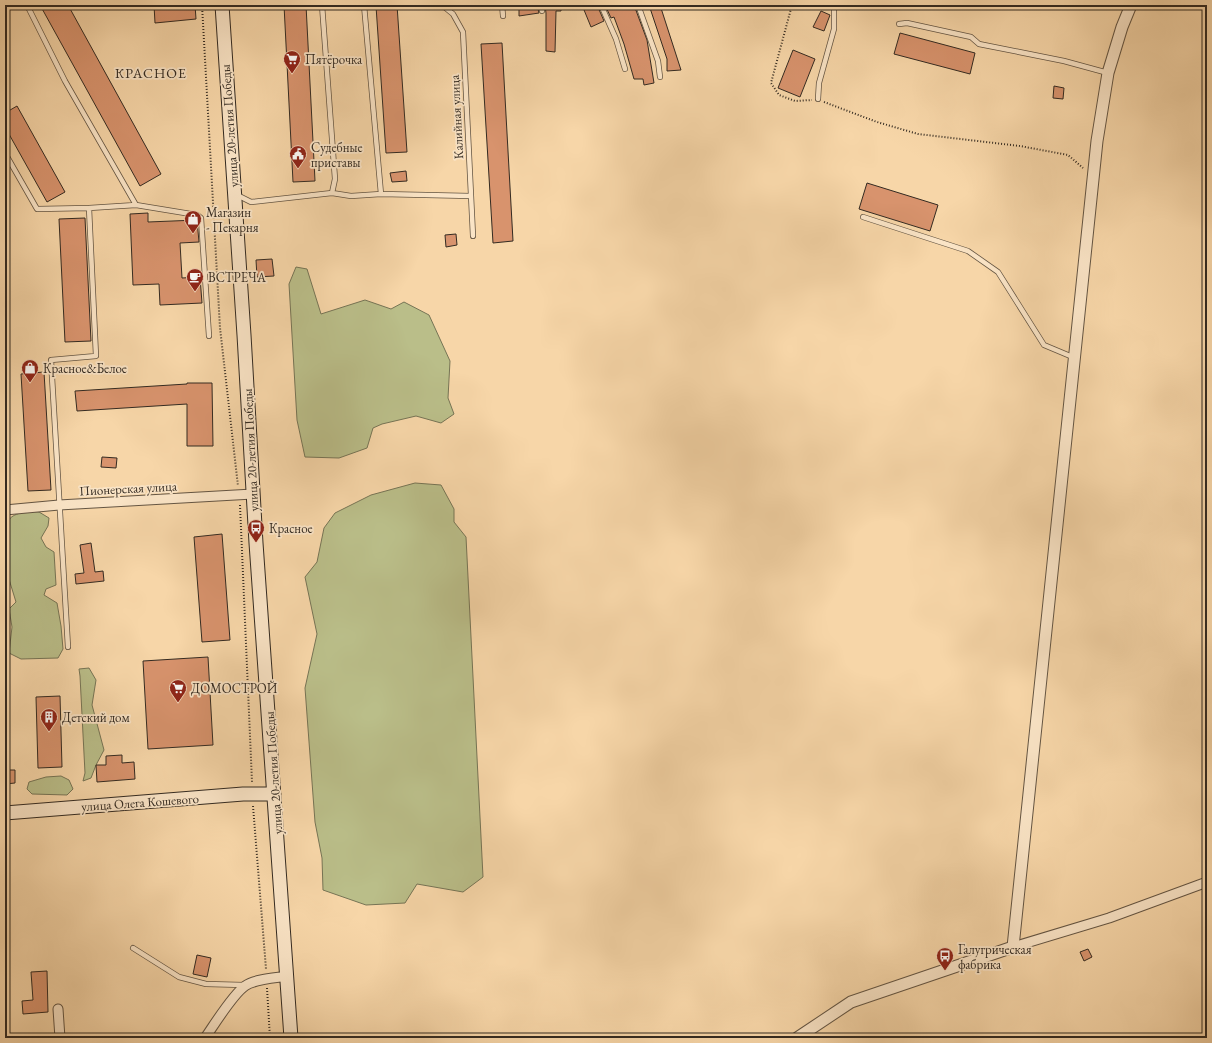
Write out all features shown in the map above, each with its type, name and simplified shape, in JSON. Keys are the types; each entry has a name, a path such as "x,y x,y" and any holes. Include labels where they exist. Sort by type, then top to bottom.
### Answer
{"main road":[{"name":"улица 20-летия Победы","path":"222,5 253,494 288,976 291,1038"},
{"name":"улица Олега Кошевого","path":"5,813 252,794 274,794"}],"street":[{"path":"1013,947 1097,140 1108,73 1122,27 1131,5"},
{"name":"Пионерская улица","path":"5,510 59,505 253,494"},
{"path":"797,1038 851,1002 1013,947 1109,918 1207,882"},
{"path":"205,1038 237,993 246,985 267,979 288,976"},
{"path":"58,1009 60,1038"}],"lane":[{"path":"27,5 65,81 136,205"},
{"path":"322,5 335,179 332,193"},
{"path":"364,5 381,194"},
{"name":"Калийная улица","path":"442,5 453,14 463,32 473,236"},
{"path":"502,5 503,16"},
{"path":"541,5 542,11"},
{"path":"602,5 616,39 625,69"},
{"path":"638,5 658,61 660,77"},
{"path":"818,100 819,84 834,29 834,8 830,5"},
{"path":"899,24 907,23 971,37 979,44 1064,60 1108,73"},
{"path":"5,153 37,209 136,205 197,215 202,218 209,336"},
{"path":"234,194 251,202 332,193 351,196 381,194 471,196"},
{"path":"68,647 51,360 96,356 89,208"},
{"path":"863,217 968,251 998,272 1044,345 1075,358"},
{"path":"133,948 178,977 206,984 246,985"}],"path":[{"path":"202,5 220,328 239,495 252,794 267,979 270,1038"},
{"path":"792,5 771,83 779,95 796,101 818,100 877,122 918,134 1020,146 1068,155 1093,177"}],"green space":[{"path":"296,267 307,269 321,314 365,300 391,309 404,302 429,315 450,361 448,398 454,414 441,423 416,416 382,424 373,428 367,448 339,458 305,457 297,420 289,284"},
{"path":"415,483 441,485 454,509 454,522 466,537 483,877 463,892 417,884 405,903 366,905 323,890 322,858 315,822 305,688 317,634 305,577 317,562 324,528 335,513 371,495"},
{"path":"29,511 39,512 49,518 48,526 41,538 46,547 54,552 56,585 46,589 44,595 57,603 63,649 58,658 21,659 9,653 12,627 9,609 16,602 8,576 5,529 10,518 16,514"},
{"path":"89,668 96,680 92,705 104,750 91,778 83,781 85,773 79,669"},
{"path":"61,776 69,780 73,789 67,795 32,794 27,789 29,782 46,777"}],"building":[{"path":"40,5 68,5 161,174 140,186"},
{"path":"154,5 195,5 196,19 155,23"},
{"path":"284,5 306,5 315,181 293,182"},
{"path":"397,5 407,152 386,153 376,6"},
{"path":"519,5 537,5 539,13 519,16"},
{"path":"545,5 561,5 561,11 556,11 555,52 546,51"},
{"path":"582,5 597,5 604,21 591,27"},
{"path":"605,5 634,5 647,40 654,83 644,85 643,79 634,79 624,44 614,17 611,18"},
{"path":"649,5 660,5 681,70 667,71 667,59"},
{"path":"821,11 830,15 824,31 813,27"},
{"path":"900,33 975,53 970,74 894,54"},
{"path":"502,43 513,241 493,243 481,44"},
{"path":"793,50 815,59 800,97 778,88"},
{"path":"1054,86 1064,88 1063,99 1053,98"},
{"path":"17,106 65,192 47,202 5,127 5,113"},
{"path":"406,171 407,181 392,182 390,173"},
{"path":"867,183 938,205 930,231 859,209"},
{"path":"148,213 148,222 197,220 199,242 180,243 182,278 200,277 202,303 160,305 159,284 133,285 130,214"},
{"path":"85,218 91,341 65,342 59,219"},
{"path":"456,234 457,245 446,247 445,235"},
{"path":"272,259 274,276 257,277 256,260"},
{"path":"44,372 51,490 28,491 21,374"},
{"path":"187,383 212,383 213,446 187,446 187,404 77,411 75,391"},
{"path":"102,457 117,458 116,468 101,467"},
{"path":"222,534 230,640 202,642 194,537"},
{"path":"91,543 95,572 103,571 104,581 76,584 75,574 84,573 80,545"},
{"name":"ДОМОСТРОЙ","path":"208,657 213,745 148,749 143,661"},
{"name":"Детский дом","path":"60,696 62,767 38,768 36,697"},
{"path":"122,755 122,763 134,762 135,779 97,782 96,765 106,765 106,756"},
{"path":"5,770 15,770 15,783 5,784"},
{"path":"1088,949 1092,957 1084,961 1080,952"},
{"path":"197,955 211,958 207,977 193,974"},
{"path":"47,971 48,1012 23,1014 22,1001 33,1000 31,972"}],"place":[{"name":"Пятёрочка","path":"292,74"},
{"name":"Судебные приставы","path":"298,169"},
{"name":"Магазин - Пекарня","path":"193,234"},
{"name":"ВСТРЕЧА","path":"195,292"},
{"name":"Красное&Белое","path":"30,383"},
{"name":"Красное","path":"256,543"},
{"name":"ДОМОСТРОЙ","path":"178,703"},
{"name":"Детский дом","path":"49,732"},
{"name":"Галугрическая фабрика","path":"945,971"}],"district":[{"name":"КРАСНОЕ","path":"151,73"}]}
